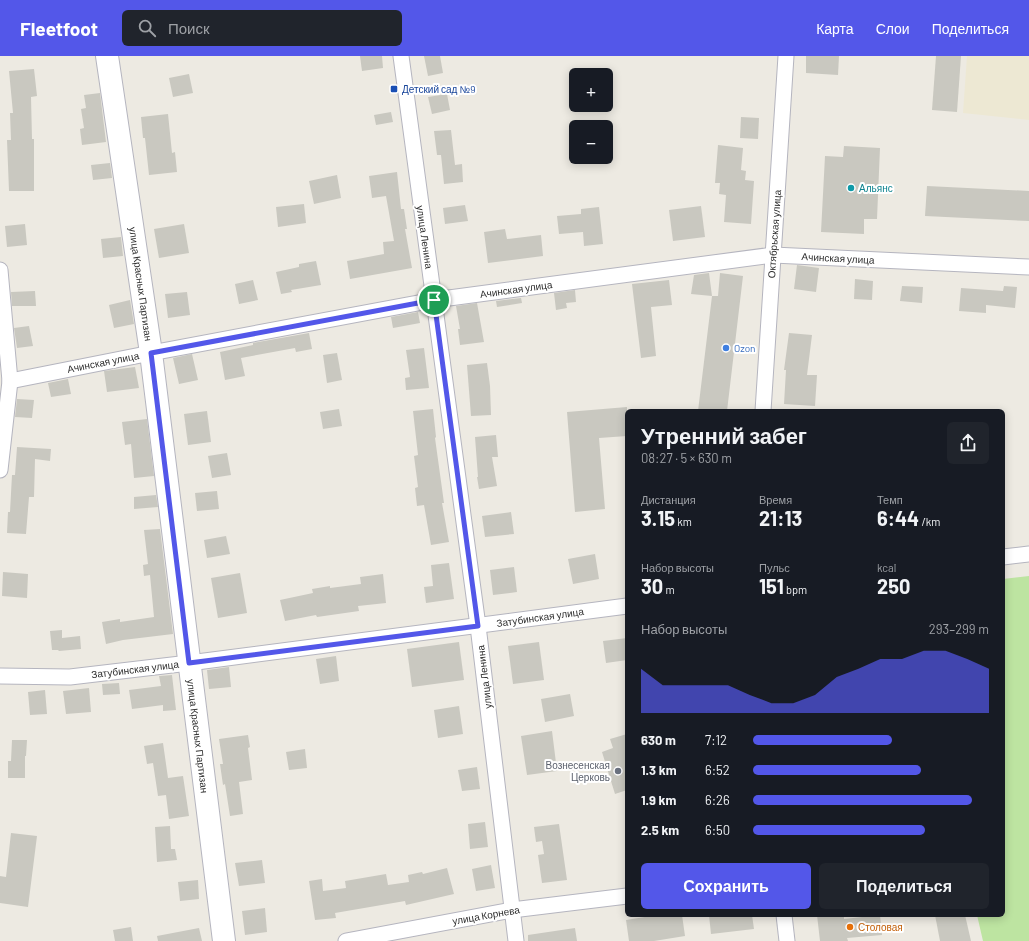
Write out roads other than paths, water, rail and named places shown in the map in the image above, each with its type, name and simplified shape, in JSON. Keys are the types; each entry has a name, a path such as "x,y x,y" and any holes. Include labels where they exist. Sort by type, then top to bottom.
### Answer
{"main road":[{"name":"улица Красных Партизан","path":"107,56 151,353 224,941"}],"street":[{"name":"улица Ленина","path":"401,56 478,626 516,941"},
{"name":"Октябрьская улица","path":"763,409 786,56"},
{"name":"Ачинская улица","path":"10,381 434,300 773,255 1029,267"},
{"path":"0,270 10,381 0,470"},
{"path":"1005,557 1029,554"},
{"name":"Затубинская улица","path":"0,676 70,677 625,606"},
{"name":"улица Корнева","path":"346,941 512,910 625,896"},
{"path":"784,917 787,941"}],"place":[{"name":"Детский сад №9","path":"394,89"},
{"name":"Альянс","path":"851,188"},
{"name":"Ozon","path":"726,348"},
{"name":"Вознесенская Церковь","path":"618,771"},
{"name":"Столовая","path":"850,927"}]}
